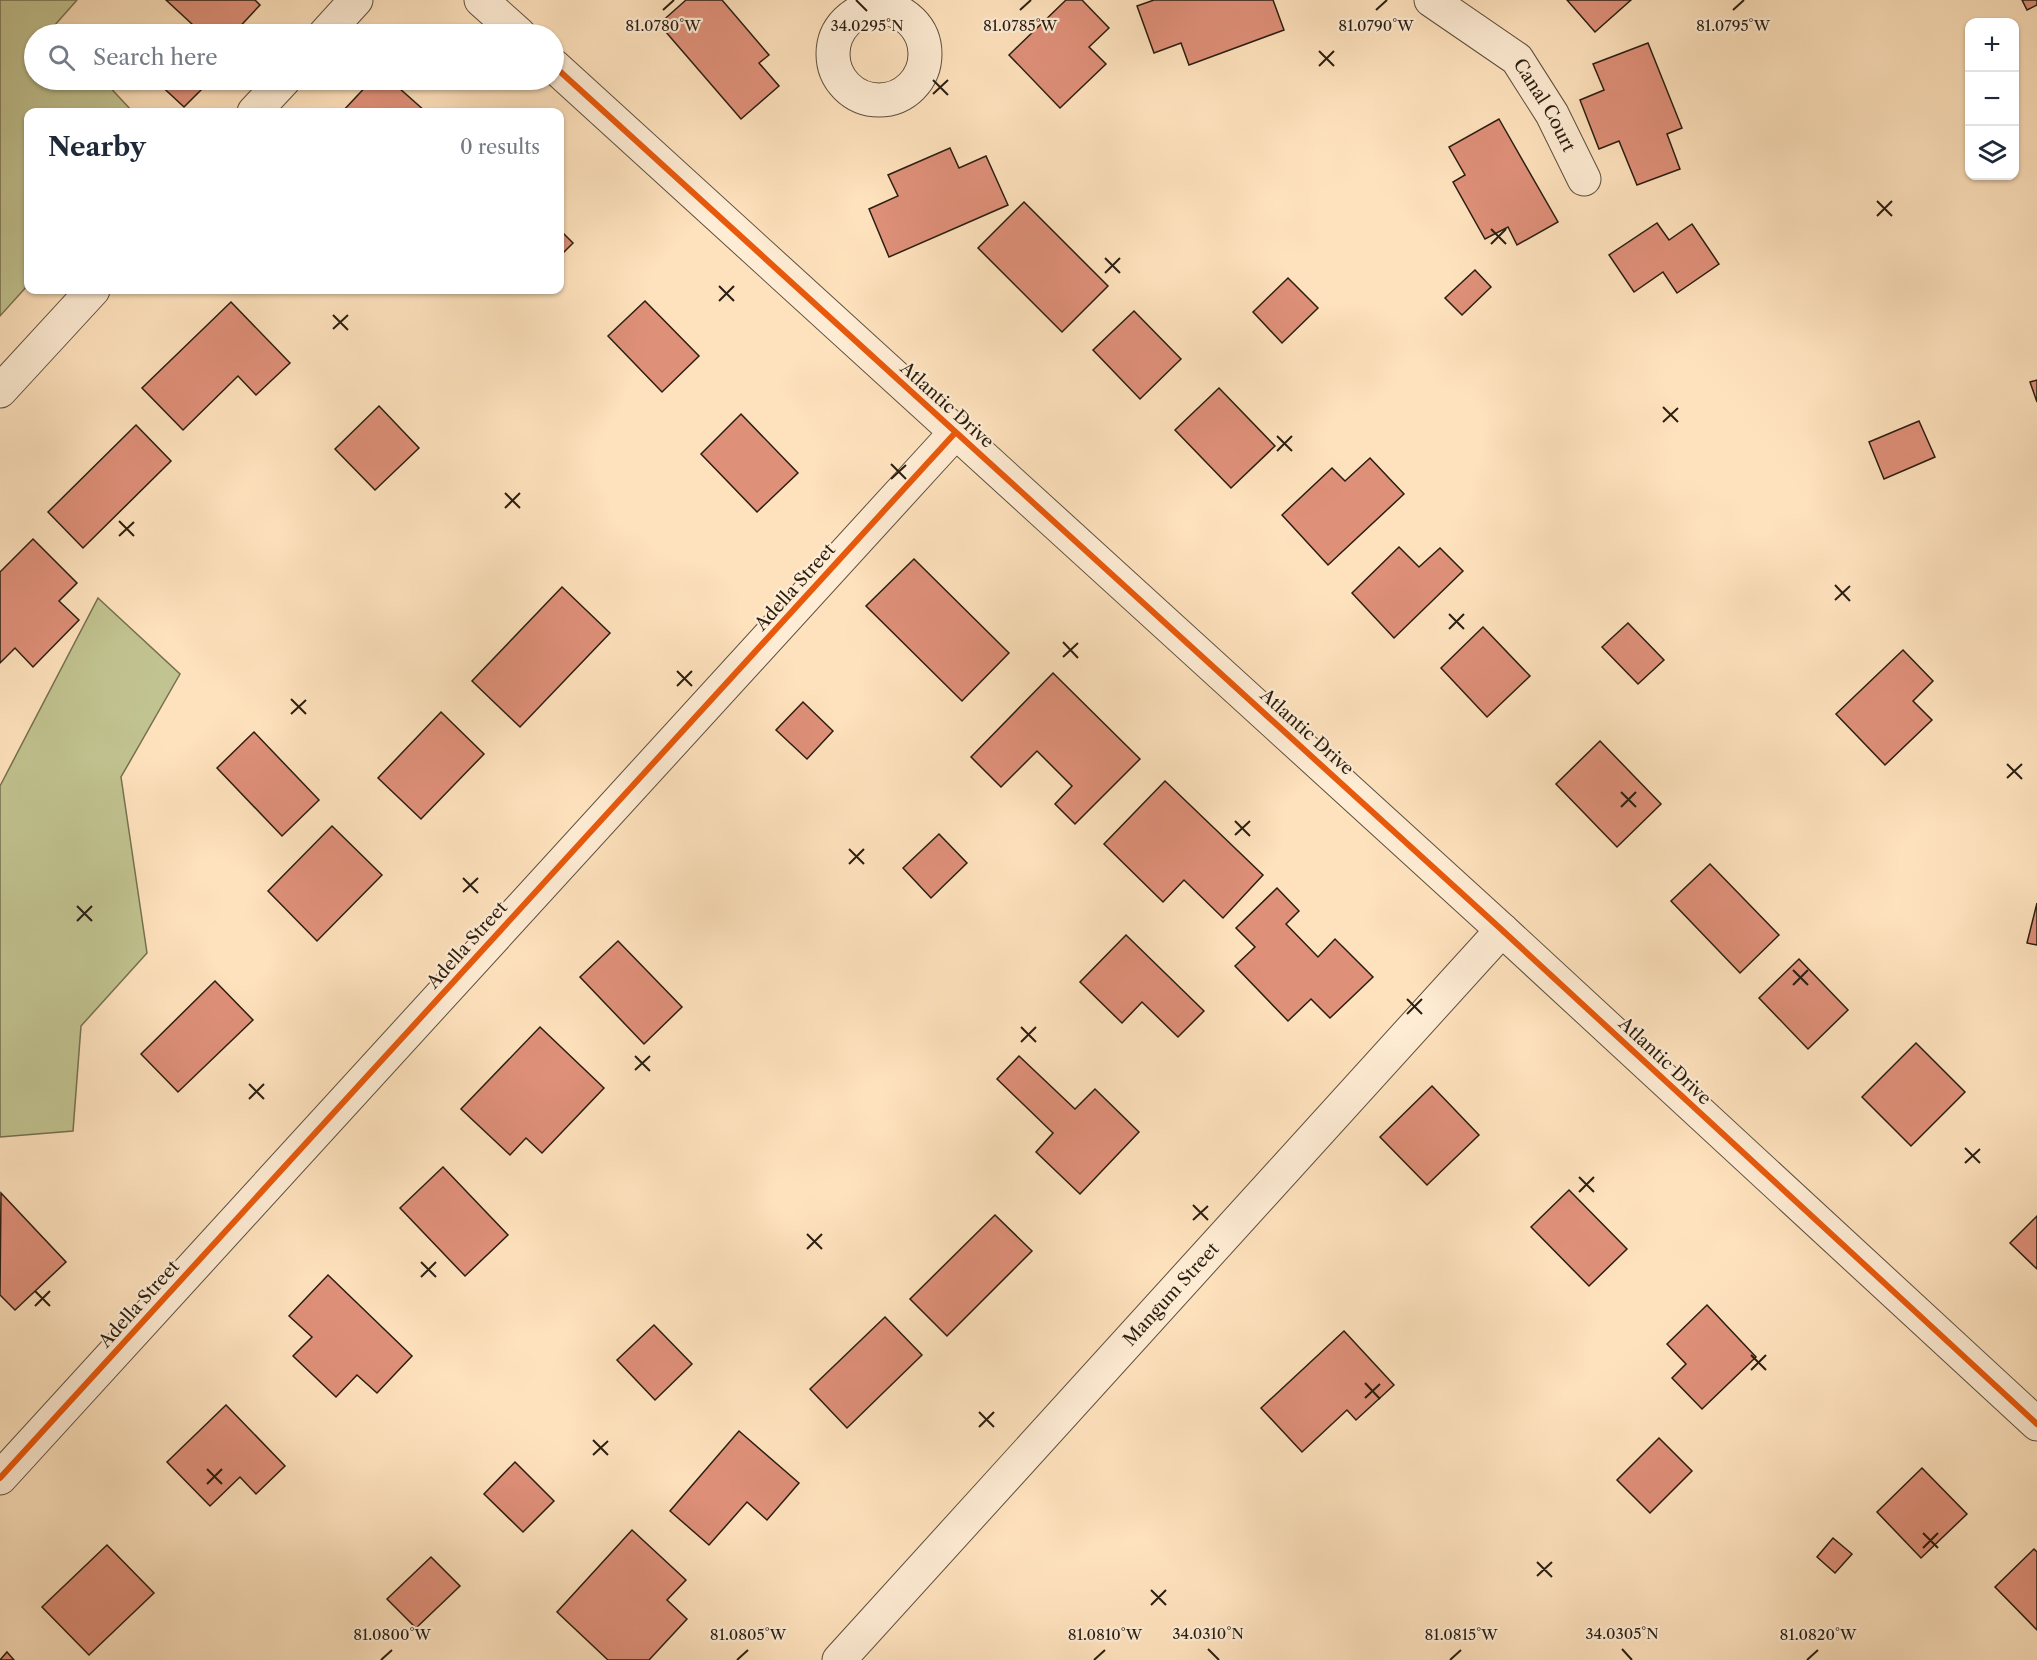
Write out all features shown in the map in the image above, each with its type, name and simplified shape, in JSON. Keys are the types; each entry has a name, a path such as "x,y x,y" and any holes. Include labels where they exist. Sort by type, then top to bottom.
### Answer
{"street":[{"path":"334,24 356,0"},
{"path":"482,0 508,24"},
{"name":"Canal Court","path":"1431,0 1517,59 1552,114 1584,178"},
{"name":"Atlantic Drive","path":"564,75 1502,930 2037,1424"},
{"path":"258,108 275,90"},
{"path":"0,391 89,294"},
{"name":"Adella Street","path":"0,1478 956,433"},
{"name":"Mangum Street","path":"839,1660 1502,930"}],"green space":[{"path":"0,0 77,0 56,24 24,24 24,90 112,90 129,108 24,108 24,289 0,316"},
{"path":"98,598 180,674 121,777 147,953 81,1026 73,1131 0,1137 0,786"}],"building":[{"path":"166,0 255,0 260,5 242,24 192,24"},
{"path":"686,0 722,0 769,55 759,63 779,86 741,119 659,24"},
{"path":"1066,0 1082,0 1109,28 1089,47 1106,64 1060,108 1009,55"},
{"path":"1154,0 1273,0 1284,30 1189,65 1181,43 1154,53 1137,6"},
{"path":"1567,0 1631,0 1595,32"},
{"path":"2022,0 2037,0 2037,5 2027,10"},
{"path":"1648,43 1682,128 1667,134 1680,169 1637,185 1619,141 1599,149 1580,100 1604,90 1593,64"},
{"path":"166,90 201,90 184,107"},
{"path":"363,90 401,90 422,108 346,108"},
{"path":"1499,119 1558,222 1517,245 1508,227 1485,239 1453,182 1465,175 1449,147"},
{"path":"950,148 959,168 986,156 1008,205 889,257 869,209 898,196 888,175"},
{"path":"1024,202 1108,286 1062,332 978,248"},
{"path":"1657,223 1669,240 1692,224 1719,264 1677,293 1663,272 1634,292 1609,255"},
{"path":"564,234 573,243 564,252"},
{"path":"1475,270 1491,287 1462,315 1445,298"},
{"path":"1288,278 1318,308 1282,343 1253,312"},
{"path":"645,301 699,356 662,392 608,336"},
{"path":"231,302 290,363 256,395 238,376 183,430 142,388"},
{"path":"1134,311 1181,359 1140,399 1093,350"},
{"path":"2037,380 2037,402 2030,382"},
{"path":"1219,388 1275,446 1231,488 1175,430"},
{"path":"379,406 419,448 375,490 335,449"},
{"path":"741,414 798,473 757,512 701,454"},
{"path":"1919,421 1935,457 1884,479 1869,442"},
{"path":"136,425 171,461 83,548 48,512"},
{"path":"1370,458 1404,494 1328,565 1282,515 1332,468 1345,481"},
{"path":"33,539 77,583 59,601 79,620 33,667 15,648 0,663 0,572"},
{"path":"1399,547 1419,567 1440,548 1463,571 1394,638 1352,593"},
{"path":"914,559 1009,653 962,701 866,606"},
{"path":"562,587 610,633 520,727 472,681"},
{"path":"1628,623 1664,660 1638,684 1602,647"},
{"path":"1483,627 1530,676 1487,717 1441,668"},
{"path":"1903,650 1933,681 1913,701 1932,720 1885,765 1836,714"},
{"path":"1053,673 1140,759 1075,824 1055,804 1072,786 1037,751 1001,787 971,757"},
{"path":"803,702 833,731 807,759 776,730"},
{"path":"441,712 484,754 421,819 378,778"},
{"path":"254,732 319,800 282,836 217,768"},
{"path":"1600,741 1661,804 1617,847 1556,784"},
{"path":"1165,781 1263,875 1223,918 1184,880 1163,902 1104,844"},
{"path":"332,826 382,875 317,941 268,891"},
{"path":"939,834 967,863 931,898 903,868"},
{"path":"1710,864 1779,935 1740,973 1671,901"},
{"path":"1277,888 1299,911 1286,924 1318,957 1335,939 1373,977 1330,1018 1311,999 1288,1021 1235,966 1255,947 1236,928"},
{"path":"2037,903 2037,945 2027,943"},
{"path":"1126,935 1204,1011 1178,1037 1142,1002 1122,1023 1080,982"},
{"path":"618,941 682,1007 644,1044 580,977"},
{"path":"1799,959 1848,1010 1808,1049 1759,998"},
{"path":"215,981 253,1020 178,1092 141,1054"},
{"path":"540,1027 604,1088 542,1153 526,1138 510,1155 461,1109"},
{"path":"1916,1043 1965,1092 1911,1146 1862,1097"},
{"path":"1019,1056 1075,1109 1095,1089 1139,1132 1080,1194 1036,1152 1053,1133 997,1079"},
{"path":"1432,1086 1479,1135 1427,1185 1380,1137"},
{"path":"443,1167 508,1235 465,1276 400,1208"},
{"path":"1569,1190 1627,1249 1589,1286 1531,1227"},
{"path":"1,1193 66,1262 15,1310 0,1295"},
{"path":"995,1215 1032,1251 947,1336 910,1299"},
{"path":"2037,1216 2037,1269 2010,1243"},
{"path":"328,1275 412,1356 377,1393 357,1375 336,1397 293,1356 312,1337 289,1316"},
{"path":"1707,1305 1756,1357 1702,1409 1672,1378 1686,1364 1667,1344"},
{"path":"885,1317 922,1355 847,1428 810,1389"},
{"path":"654,1325 692,1364 655,1400 617,1360"},
{"path":"1344,1331 1394,1385 1356,1420 1347,1410 1302,1452 1261,1408"},
{"path":"226,1405 285,1466 256,1494 240,1477 210,1506 167,1462"},
{"path":"739,1431 799,1483 767,1520 747,1502 709,1545 670,1511"},
{"path":"1659,1438 1692,1471 1650,1513 1617,1480"},
{"path":"515,1462 554,1501 523,1532 484,1494"},
{"path":"1922,1468 1967,1514 1921,1558 1877,1512"},
{"path":"632,1530 686,1580 667,1600 687,1619 649,1660 608,1660 557,1612"},
{"path":"1833,1538 1852,1554 1835,1573 1817,1557"},
{"path":"107,1545 154,1593 89,1655 42,1607"},
{"path":"2034,1549 2037,1552 2037,1630 1995,1587"},
{"path":"431,1557 460,1586 416,1628 387,1599"},
{"path":"7,1652 14,1660 0,1660"}],"cycle path":[{"path":"564,75 1502,930 2037,1424"},
{"path":"0,1478 955,433"}]}
